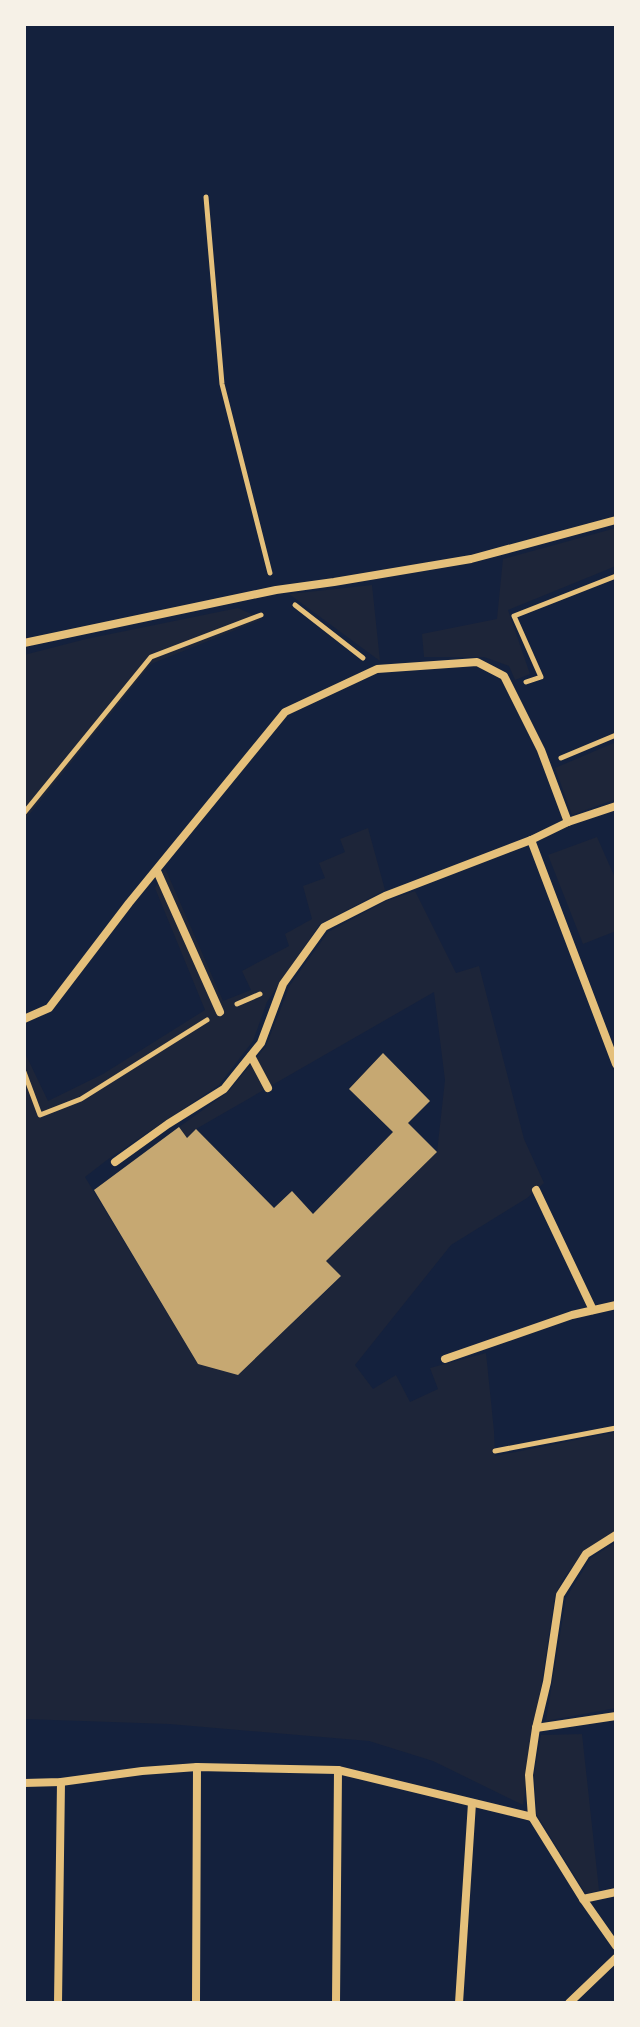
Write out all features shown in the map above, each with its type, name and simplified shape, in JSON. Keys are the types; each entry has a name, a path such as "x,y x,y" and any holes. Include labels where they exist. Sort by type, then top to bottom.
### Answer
{"street":[{"path":"24,643 276,590 471,559 616,520"},
{"path":"24,1019 49,1008 129,903 285,712 377,669 477,662 504,676 546,764 568,822"},
{"path":"115,1162 224,1089 261,1043 283,984 324,927 385,896 531,840 568,822 616,806"},
{"path":"531,840 616,1064"},
{"path":"157,871 220,1012"},
{"path":"251,1056 268,1088"},
{"path":"536,1190 593,1310"},
{"path":"445,1359 572,1315 616,1305"},
{"path":"616,1535 586,1554 560,1595 529,1775 532,1817 616,1946"},
{"path":"536,1728 616,1716"},
{"path":"24,1783 61,1782 197,1767 338,1770 532,1817"},
{"path":"196,2003 197,1767"},
{"path":"336,2003 338,1770"},
{"path":"58,2003 61,1782"},
{"path":"459,2003 472,1803"},
{"path":"583,1899 616,1892"},
{"path":"569,2003 616,1958"}],"path":[{"path":"24,813 151,657 278,609 276,590 222,384 206,197"},
{"path":"510,688 541,677 514,616 616,576"},
{"path":"276,590 377,669"},
{"path":"546,764 616,735"},
{"path":"24,1072 40,1115 81,1099 220,1012 283,984"},
{"path":"495,1451 616,1428"}],"shaded area":[{"path":"616,528 616,566 508,610 530,674 515,680 509,666 484,657 424,657 422,634 497,619 503,559"},
{"path":"372,585 380,661 289,594"},
{"path":"238,608 263,619 151,664 24,821 24,655"},
{"path":"616,742 616,799 572,815 555,768"},
{"path":"368,828 385,890 320,924 267,1002 253,1041 219,1085 85,1177 198,1364 238,1375 341,1277 326,1261 437,1152 445,1080 434,992 196,1129 187,1138 179,1127 228,1092 266,1046 290,985 328,932 386,901 415,891 456,973 479,966 524,1139 544,1183 527,1198 451,1245 355,1365 373,1389 396,1375 410,1402 438,1389 430,1368 486,1353 495,1456 616,1432 616,1531 584,1551 555,1595 523,1805 433,1761 369,1741 169,1724 24,1719 24,1051 48,1101 103,1074 205,1010 155,888 165,868 223,1001 251,990 242,971 289,946 285,934 312,919 303,886 325,878 319,863 345,852 340,839"},
{"path":"597,837 616,880 616,931 583,944 548,855"},
{"path":"616,1542 616,1708 546,1721 566,1598 591,1558"},
{"path":"582,1734 599,1890 586,1894 537,1815 534,1775 541,1735"}],"building":[{"path":"383,1053 430,1101 408,1123 437,1152 326,1261 341,1276 238,1375 198,1364 94,1190 179,1127 187,1138 196,1129 274,1208 292,1191 313,1214 393,1132 349,1089"}]}
